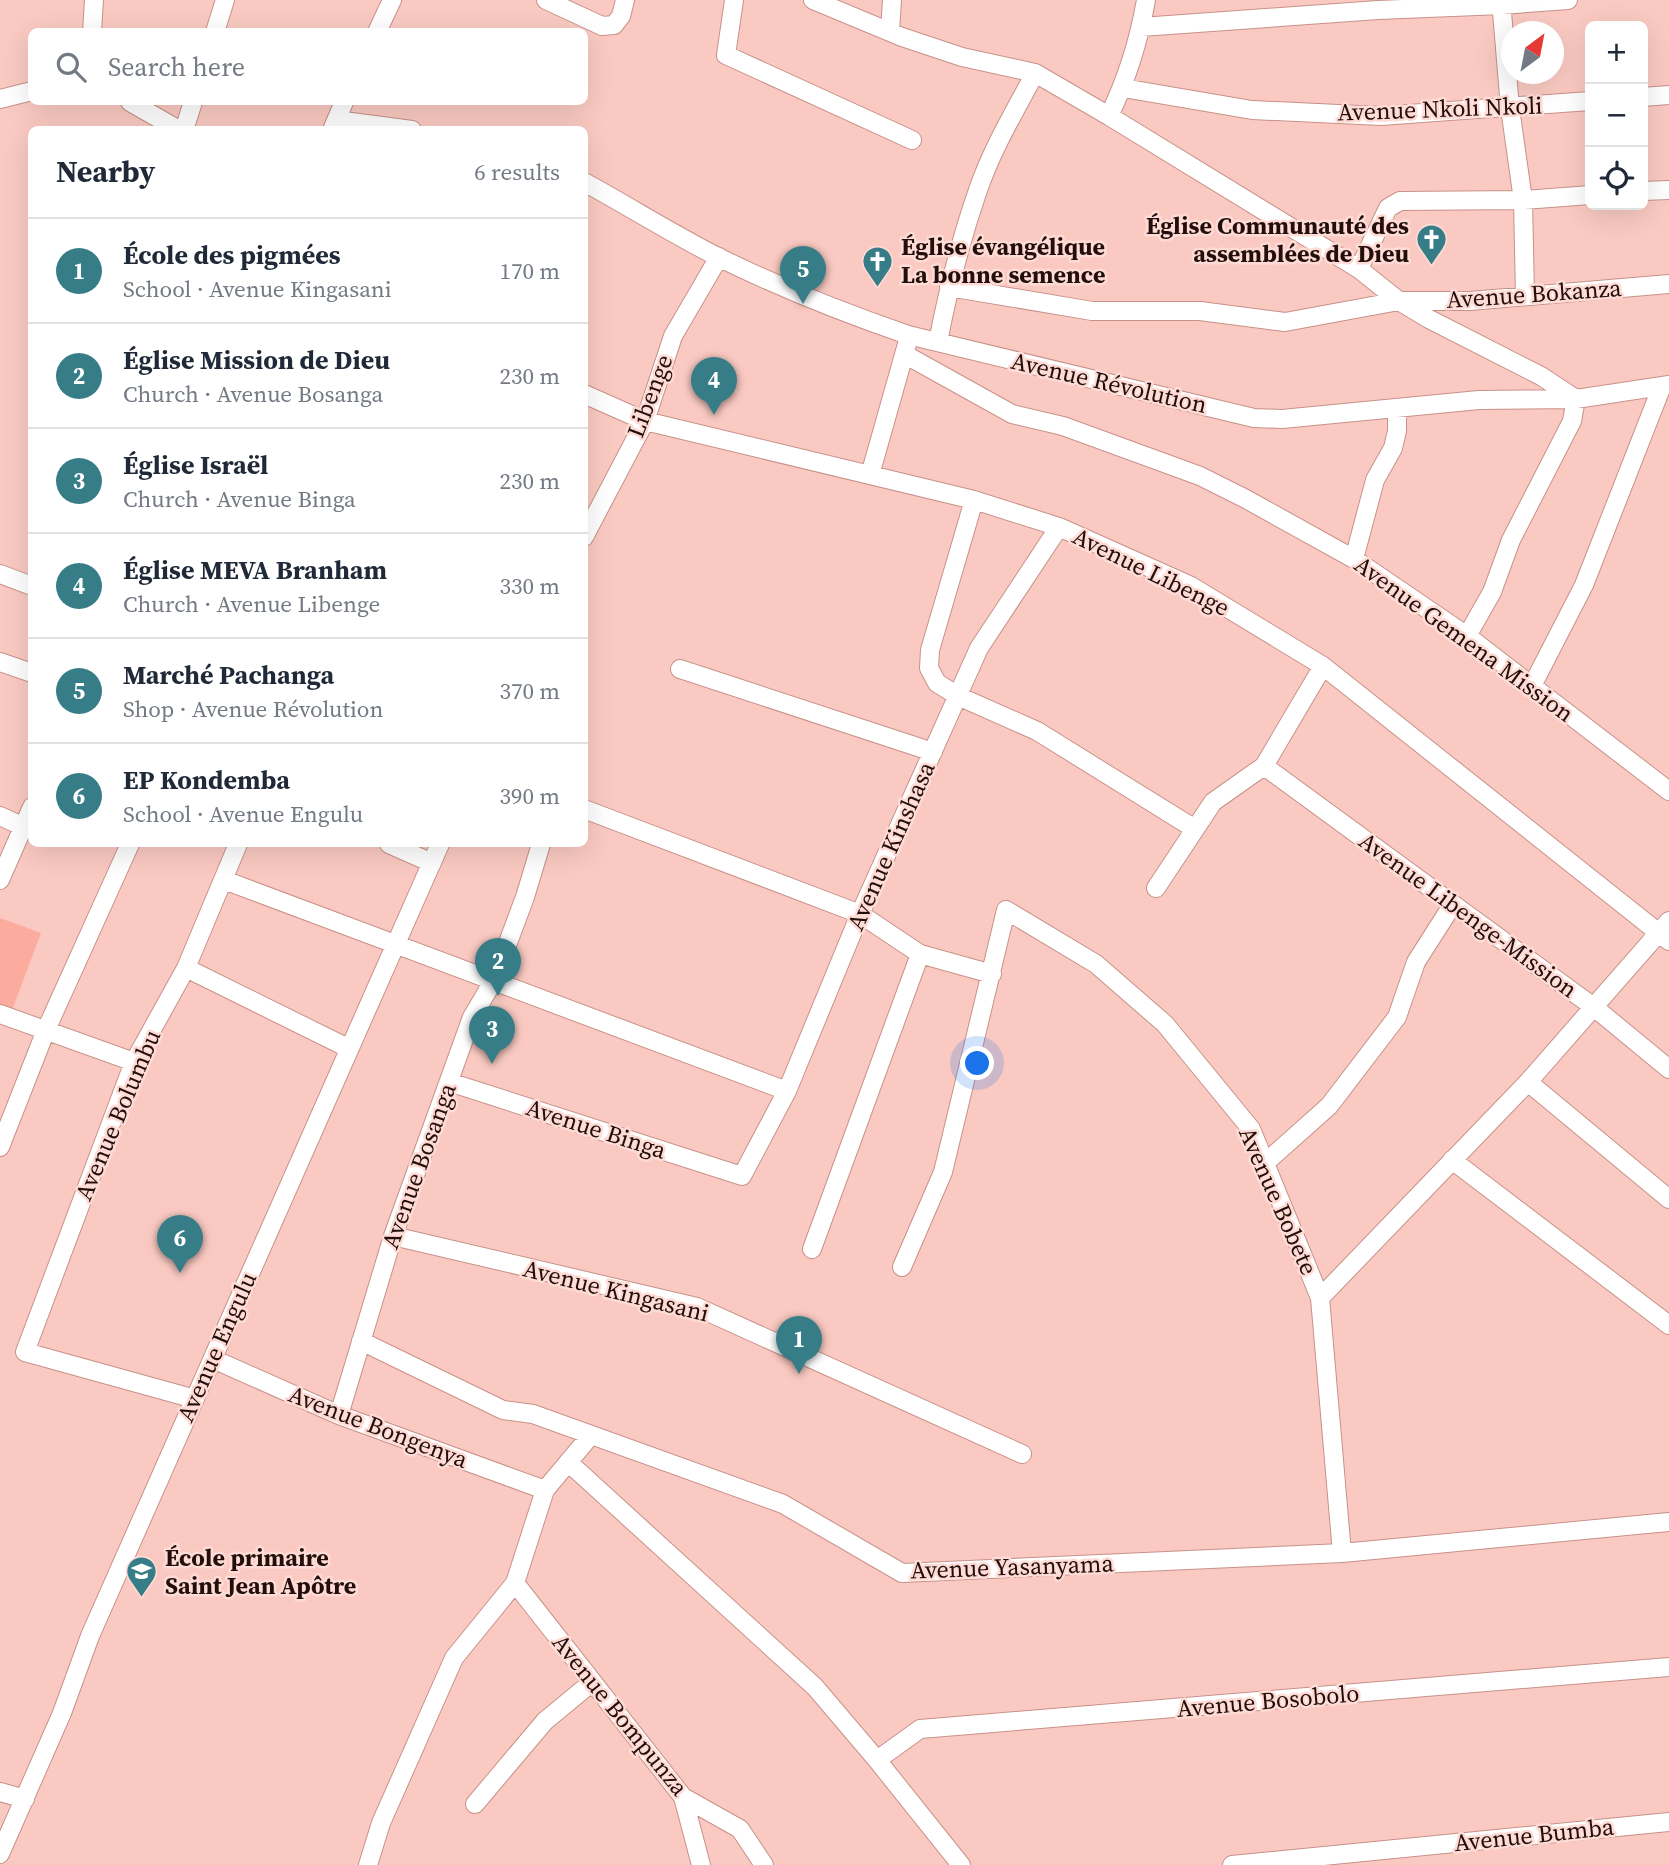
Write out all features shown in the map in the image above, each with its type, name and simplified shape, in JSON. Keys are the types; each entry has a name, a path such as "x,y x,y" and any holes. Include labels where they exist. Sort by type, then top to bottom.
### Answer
{"street":[{"path":"92,28 94,0"},
{"path":"216,28 225,0"},
{"path":"379,28 392,0"},
{"path":"546,0 603,26 614,25 621,16 625,0"},
{"path":"734,0 726,55 912,140"},
{"path":"813,0 890,32 962,57 1035,73 1359,269 1399,301 1541,376 1576,398 1573,421 1511,540 1492,592 1466,636"},
{"path":"890,32 892,0"},
{"path":"1109,116 1123,88 1142,27 1146,0"},
{"path":"1142,27 1568,0"},
{"path":"1501,3 1510,108 1523,200 1525,296"},
{"path":"939,342 949,287 978,189 1035,73"},
{"name":"Avenue Nkoli Nkoli","path":"1123,88 1265,110 1381,116 1585,101"},
{"path":"0,99 28,92"},
{"path":"1648,97 1669,95"},
{"path":"135,105 172,126"},
{"path":"185,126 192,105"},
{"path":"334,125 343,105"},
{"name":"Avenue Révolution","path":"588,184 719,257 816,302 908,335 1254,418 1282,419 1512,398 1576,398 1666,385"},
{"path":"1648,191 1669,190"},
{"path":"1359,269 1388,208 1400,201 1523,200 1585,195"},
{"name":"Libenge","path":"588,529 645,421 673,336 719,257"},
{"name":"Avenue Bokanza","path":"949,287 1091,311 1200,311 1285,322 1399,301 1470,301 1669,284"},
{"path":"870,475 908,335"},
{"name":"Avenue Gemena Mission","path":"904,354 1012,414 1063,426 1200,477 1246,499 1354,559 1419,601 1669,791"},
{"path":"1532,686 1584,585 1666,385"},
{"name":"Avenue Libenge","path":"588,396 645,421 974,500 1059,527 1191,586 1323,666 1665,932"},
{"path":"1354,559 1375,480 1393,448 1397,431 1397,408"},
{"path":"974,500 930,650 929,668 937,683 958,696 1037,731 1195,829"},
{"name":"Avenue Kinshasa","path":"742,1176 787,1091 860,914 979,648 1059,527"},
{"path":"0,575 28,585"},
{"path":"0,662 28,672"},
{"path":"1156,888 1213,802 1264,766 1323,666"},
{"path":"680,669 933,752"},
{"name":"Avenue Libenge-Mission","path":"1264,766 1595,1008 1669,1069"},
{"path":"588,810 860,914 920,954 992,974 943,1172 902,1267"},
{"path":"0,816 24,827"},
{"path":"0,880 28,817"},
{"path":"0,1147 46,1030 129,847"},
{"name":"Avenue Bolumbu","path":"195,1399 25,1352 134,1062 186,968 237,847"},
{"path":"396,847 432,863"},
{"name":"Avenue Engulu","path":"0,1854 62,1713 90,1636 439,847"},
{"name":"Avenue Bosanga","path":"339,1415 393,1236 472,1017 494,979 525,897 540,847"},
{"path":"224,880 787,1091"},
{"path":"1265,1163 1329,1106 1397,1017 1416,962 1453,904"},
{"name":"Avenue Bobete","path":"992,974 1006,910 1096,964 1165,1024 1251,1129 1320,1298 1342,1553"},
{"path":"1320,1298 1528,1083 1665,932"},
{"path":"813,1250 920,954"},
{"path":"186,968 348,1048"},
{"path":"0,1014 134,1062"},
{"name":"Avenue Binga","path":"449,1082 742,1176"},
{"path":"1528,1083 1669,1199"},
{"path":"1452,1160 1669,1325"},
{"name":"Avenue Kingasani","path":"393,1236 697,1307 1022,1454"},
{"name":"Avenue Yasanyama","path":"361,1341 503,1410 533,1414 783,1504 902,1573 1342,1553 1669,1522"},
{"name":"Avenue Bongenya","path":"213,1359 339,1415 545,1490"},
{"path":"368,1865 381,1823 454,1658 515,1583 545,1490 591,1435"},
{"path":"568,1462 815,1687 961,1865"},
{"name":"Avenue Bompunza","path":"515,1583 683,1797 740,1829 764,1865"},
{"name":"Avenue Bosobolo","path":"877,1760 920,1729 1669,1667"},
{"path":"475,1804 545,1721 591,1683"},
{"path":"0,1792 24,1799"},
{"path":"683,1797 701,1865"},
{"name":"Avenue Bumba","path":"1232,1865 1669,1822"}],"shaded area":[{"path":"0,918 41,933 11,1013 0,1008"}],"place":[{"name":"Église Communauté des assemblées de Dieu","path":"1432,267"},
{"name":"Église évangélique La bonne semence","path":"878,288"},
{"name":"Marché Pachanga","path":"803,304"},
{"name":"Église MEVA Branham","path":"714,415"},
{"name":"Église Mission de Dieu","path":"498,996"},
{"name":"Église Israël","path":"492,1064"},
{"name":"EP Kondemba","path":"180,1273"},
{"name":"École des pigmées","path":"799,1374"},
{"name":"École primaire Saint Jean Apôtre","path":"142,1599"}]}
